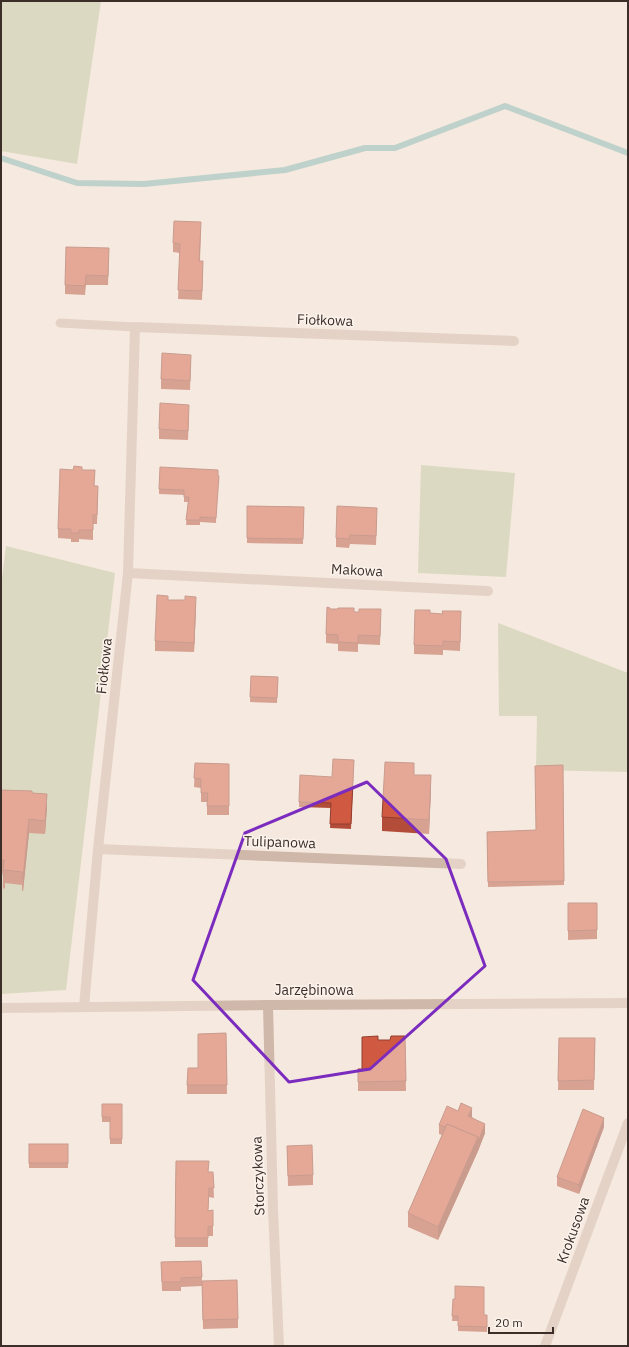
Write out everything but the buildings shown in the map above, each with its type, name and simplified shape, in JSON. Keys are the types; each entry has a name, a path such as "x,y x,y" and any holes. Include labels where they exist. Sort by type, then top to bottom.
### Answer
{"street":[{"name":"Fiołkowa","path":"84,1007 98,849 128,572 135,327 514,341"},
{"name":"Makowa","path":"128,572 488,591"},
{"name":"Tulipanowa","path":"98,849 461,864"},
{"name":"Jarzębinowa","path":"1,1008 268,1004 628,1003"},
{"name":"Storczykowa","path":"268,1004 273,1209 279,1346"},
{"name":"Krokusowa","path":"545,1346 628,1123"}],"lane":[{"name":"Fiołkowa","path":"60,323 135,327"}],"highlighted area":[{"path":"367,782 446,859 485,966 370,1069 289,1082 193,980 245,833"}],"green space":[{"path":"1,1 101,1 77,164 1,151"},
{"path":"421,465 515,473 506,577 418,573"},
{"path":"6,546 115,573 66,990 1,994 1,586"},
{"path":"498,623 628,673 628,772 536,770 537,716 499,716"}],"waterway":[{"path":"1,158 77,183 144,184 285,170 365,148 395,148 505,106 628,153"}]}
